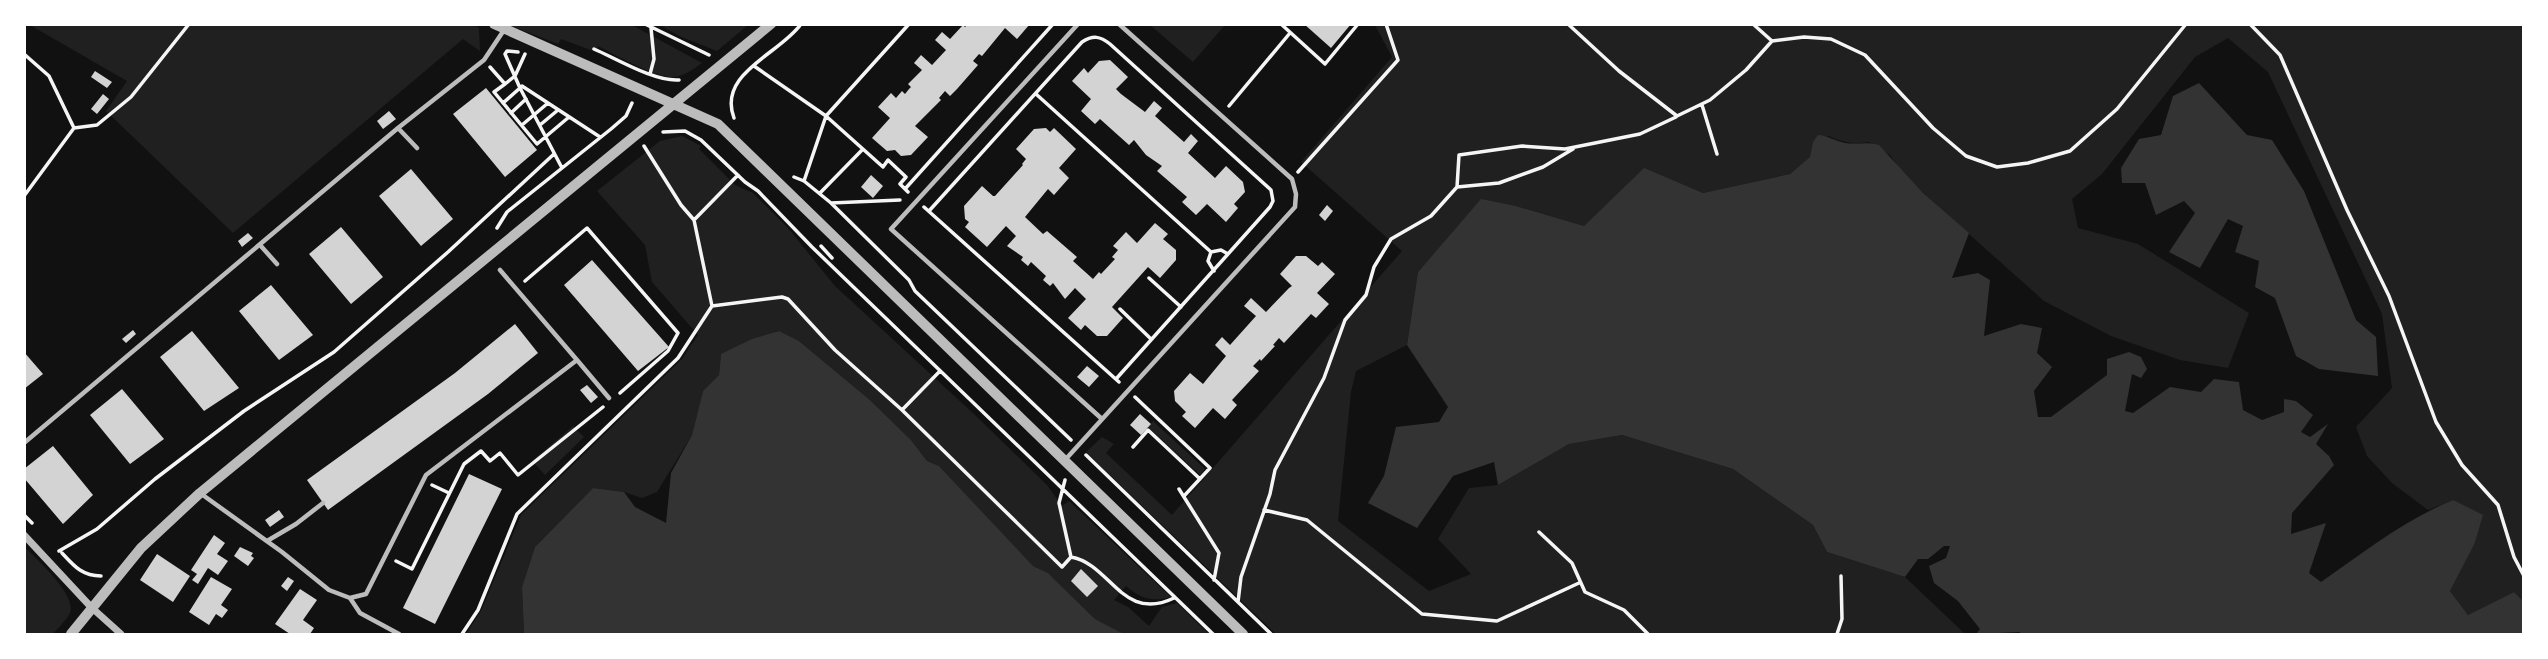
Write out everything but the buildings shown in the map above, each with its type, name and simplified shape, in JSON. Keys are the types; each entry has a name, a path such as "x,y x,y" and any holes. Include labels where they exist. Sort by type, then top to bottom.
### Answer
{"street":[{"path":"71,635 141,548 200,493 673,104 710,77 771,24"},
{"path":"499,27 723,128 1243,635"},
{"path":"24,535 121,635"}],"lane":[{"path":"1077,24 891,229 1102,419"},
{"path":"1064,461 1295,207 1296,194 1292,178 1119,24"},
{"path":"24,443 397,128 484,60 499,27"},
{"path":"397,128 417,148"},
{"path":"260,245 277,264"},
{"path":"500,270 609,398"},
{"path":"349,598 366,594 426,475 577,360"},
{"path":"200,493 329,590 349,598 360,613 399,635"},
{"path":"267,541 296,524 323,503"}],"path":[{"path":"24,197 74,128 97,125 131,97 189,24"},
{"path":"645,24 714,57"},
{"path":"731,110 731,97 737,79 801,24"},
{"path":"909,24 826,116 804,181 820,193 909,280 915,291 1271,635"},
{"path":"905,189 1053,24"},
{"path":"1281,24 1325,64 1358,24"},
{"path":"1292,178 1398,60 1387,24"},
{"path":"1567,24 1619,71 1677,117"},
{"path":"1753,24 1773,41"},
{"path":"1238,602 1247,555 1265,510 1280,457 1299,428 1324,378 1345,320 1366,295 1374,267 1391,239 1431,216 1457,187 1458,155 1522,146 1565,149 1640,134 1702,105 1745,70 1773,41 1804,37 1832,39 1866,55 1933,128 1966,156 1997,167 2028,163 2070,151 2117,109 2186,24"},
{"path":"2250,24 2280,55 2347,210 2389,296 2436,422 2462,465 2498,505 2514,557 2524,576"},
{"path":"594,49 652,75 654,58 651,28"},
{"path":"1233,102 1290,33"},
{"path":"929,211 1088,38 1102,38 1110,44 1271,190 1273,201 1116,379"},
{"path":"562,168 554,154 546,137 540,125 520,88 515,76 505,54 507,51 526,53 515,76 494,92 537,144 546,137 569,117"},
{"path":"24,54 49,76 74,128"},
{"path":"484,60 505,84"},
{"path":"754,66 826,116 883,167 888,160 906,177 900,184 910,194 903,200 831,204"},
{"path":"1024,83 1211,252"},
{"path":"503,103 522,86 600,137"},
{"path":"529,105 539,97"},
{"path":"511,113 526,99"},
{"path":"522,125 548,103"},
{"path":"496,229 507,212 626,116 632,103"},
{"path":"1702,105 1717,154"},
{"path":"540,125 558,110"},
{"path":"611,129 618,138"},
{"path":"661,132 685,131 702,138 738,176 758,191 812,247 1213,635"},
{"path":"639,151 653,139"},
{"path":"462,635 478,610 517,514 678,358 712,306 694,220 681,205 644,146"},
{"path":"1457,187 1499,183 1543,167 1576,147"},
{"path":"820,193 862,149"},
{"path":"59,551 97,529 155,479 244,411 334,352 554,154"},
{"path":"694,220 738,176"},
{"path":"923,206 1116,379 1210,468 1184,496"},
{"path":"1211,252 1222,250 1228,254"},
{"path":"1211,252 1208,261 1214,271"},
{"path":"1150,278 1181,307"},
{"path":"712,306 782,297 795,304 835,350 882,390 1062,567 1071,557"},
{"path":"1120,309 1151,340"},
{"path":"902,410 940,370"},
{"path":"1133,447 1148,430 1200,479"},
{"path":"423,481 449,493"},
{"path":"1065,483 1061,488 1059,503 1071,557"},
{"path":"1179,489 1219,554 1214,580"},
{"path":"1265,510 1307,520 1422,614 1497,621 1579,583"},
{"path":"24,515 33,524"},
{"path":"1539,532 1572,564 1585,592 1624,610 1648,635"},
{"path":"51,542 80,572 87,576 99,575 110,584"},
{"path":"1071,557 1085,559 1128,598 1143,604 1155,604 1180,595"},
{"path":"1837,635 1842,619 1841,576"}],"shaded area":[{"path":"30,25 474,25 479,28 480,51 463,39 233,233 106,111 127,81"},
{"path":"509,25 632,25 702,63 675,77 664,76 598,46 596,52 561,39 558,44"},
{"path":"660,25 748,25 717,51 679,36"},
{"path":"1150,25 1225,25 1193,62"},
{"path":"1375,25 2523,25 2523,601 2514,592 2468,615 2450,591 2474,545 2453,500 2428,510 2392,483 2367,456 2356,427 2392,388 2382,314 2268,72 2228,38 2195,57 2102,174 2072,199 2078,228 2138,244 2249,313 2228,368 2180,360 2111,336 2044,301 1923,193 1900,170 1890,155 1869,142 1848,142 1829,136 1813,142 1811,157 1790,174 1703,193 1644,169 1584,226 1516,206 1481,200 1418,272 1407,345 1356,371 1351,392 1338,521 1429,591 1471,574 1438,539 1469,488 1498,485 1569,444 1622,435 1733,469 1813,525 1827,552 1905,577 1965,634 1276,634 1086,452 1102,437 1114,444 1106,453 1172,515 1402,251 1301,162 1392,57"},
{"path":"2199,83 2247,135 2272,140 2304,191 2356,320 2376,337 2378,376 2319,369 2296,356 2275,298 2255,287 2259,261 2235,252 2243,226 2228,219 2200,268 2169,252 2195,213 2184,201 2156,215 2145,183 2122,183 2121,168 2139,139 2161,135 2173,96"},
{"path":"1818,135 1845,143 1879,145 1923,193 1969,233 1952,278 1978,273 1990,280 1984,336 2021,324 2042,328 2037,353 2052,367 2034,391 2038,417 2051,417 2107,375 2107,359 2129,352 2141,357 2147,369 2141,378 2132,374 2125,411 2133,413 2170,387 2201,392 2214,379 2239,382 2243,410 2262,420 2284,412 2284,399 2296,401 2313,415 2301,432 2310,437 2328,424 2316,444 2334,465 2292,513 2291,534 2326,523 2309,573 2321,582 2401,527 2453,500 2483,515 2474,545 2450,591 2468,615 2514,592 2523,601 2523,634 1976,634 1980,629 1958,601 1934,583 1929,566 1946,558 1950,546 1944,546 1928,559 1918,559 1905,577 1827,552 1813,525 1733,469 1622,435 1569,444 1498,485 1494,462 1453,476 1417,528 1368,503 1384,476 1396,427 1439,422 1448,407 1407,345 1418,272 1481,199 1516,206 1584,226 1644,168 1703,193 1790,174 1810,157 1813,142"},
{"path":"682,136 701,146 699,149 735,185 753,193 788,228 835,286 975,415 1047,485 1062,506 1069,501 1171,597 1147,598 1126,586 1114,600 1128,607 1149,626 1162,607 1177,603 1209,634 1124,634 1095,619 1048,573 1033,566 939,466 927,461 911,440 870,400 799,341 778,331 721,354 719,375 703,391 692,435 657,492 642,498 624,492 593,488 535,547 522,587 524,634 466,634 481,611 521,515 682,359 698,335 652,282 645,245 597,191 660,141"},
{"path":"779,331 799,341 870,400 911,440 927,461 939,466 1033,566 1048,573 1095,619 1124,634 524,634 522,587 535,547 593,488 624,492 635,507 666,523 671,473 692,435 703,391 719,375 721,354 752,339"},
{"path":"1153,421 1205,469 1200,475 1148,427"},
{"path":"573,426 584,437 545,475 532,461"},
{"path":"25,547 55,578 71,606 70,613 53,634 25,634"}]}
